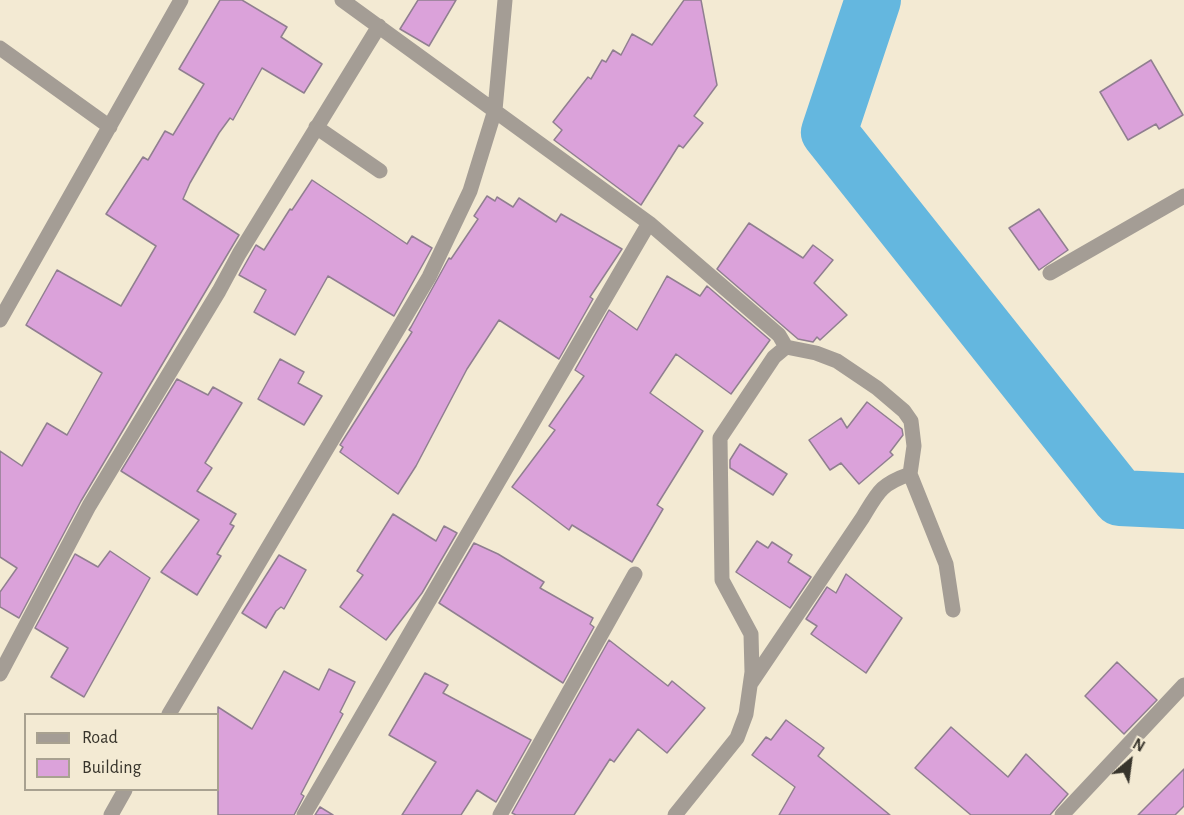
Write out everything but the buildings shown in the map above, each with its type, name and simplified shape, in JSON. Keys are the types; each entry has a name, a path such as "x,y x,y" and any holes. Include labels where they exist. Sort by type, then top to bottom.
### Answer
{"street":[{"path":"0,320 181,0"},
{"path":"342,0 650,223 779,335 786,347 816,353 837,361 904,411 914,429 910,474 946,564 953,610"},
{"path":"170,713 429,277 470,191 495,110 505,0"},
{"path":"0,674 89,506 379,26"},
{"path":"0,48 110,127"},
{"path":"316,127 380,171"},
{"path":"1050,273 1184,196"},
{"path":"304,815 650,223"},
{"path":"675,815 737,738 746,714 751,683 751,634 722,580 720,438 774,357 786,347"},
{"path":"751,683 863,517 878,490 884,484 910,474"},
{"path":"500,815 635,574"},
{"path":"1062,815 1184,685"},
{"path":"111,815 124,791"}],"waterway":[{"path":"873,0 829,132 1120,498 1184,501"}]}
